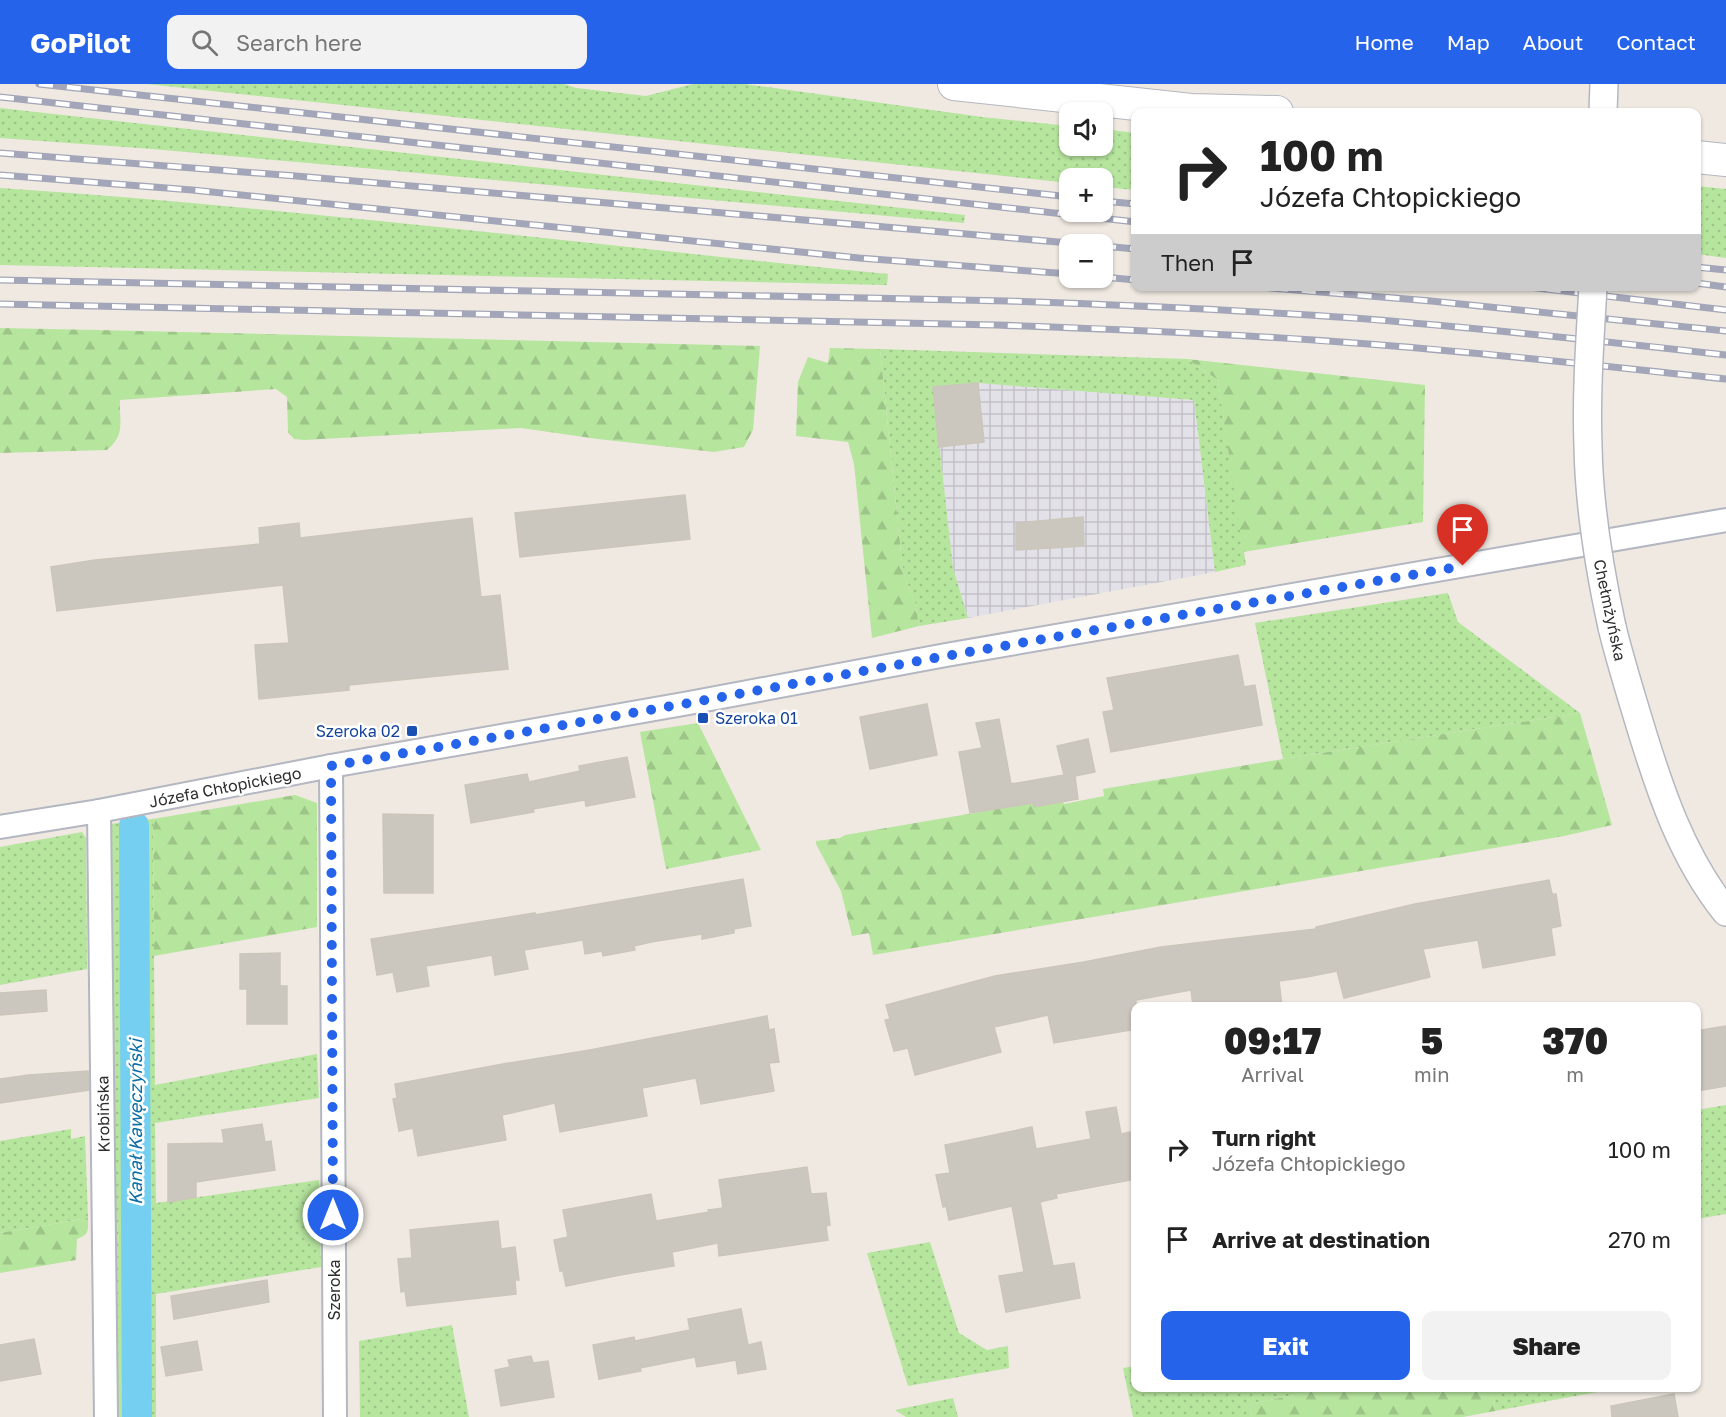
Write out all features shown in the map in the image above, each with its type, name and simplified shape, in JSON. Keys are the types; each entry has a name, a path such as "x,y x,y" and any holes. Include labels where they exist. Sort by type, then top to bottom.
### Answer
{"main road":[{"path":"954,84 1174,108"},
{"path":"1701,158 1726,160"}],"street":[{"path":"1603,108 1604,84"},
{"name":"Chełmżyńska","path":"1593,291 1588,384 1588,458 1595,533 1612,627 1650,759 1670,814 1699,873 1726,912"},
{"name":"Józefa Chłopickiego","path":"0,827 99,811 331,766 958,653 1726,520"},
{"name":"Szeroka","path":"331,766 335,1417"},
{"name":"Krobińska","path":"99,811 106,1417"}],"shaded area":[{"path":"978,383 1194,400 1215,572 968,618 953,568 933,387"}],"green space":[{"path":"147,84 564,84 576,88 646,96 693,84 745,84 982,117 1059,125 1059,156 1113,156 1113,130 1131,132 1131,190 1113,188 1113,168 1059,168 1059,182"},
{"path":"0,108 965,215 964,223 152,149 0,138"},
{"path":"1701,186 1726,189 1726,258 1701,255"},
{"path":"0,188 333,216 888,274 887,285 0,265"},
{"path":"0,328 760,346 753,430 744,447 714,452 521,428 294,439 288,432 287,397 276,389 120,400 119,433 107,450 0,453"},
{"path":"830,348 880,349 903,572 915,602 919,626 872,638 854,464 848,442 796,436 798,382 808,357 828,363"},
{"path":"880,349 1187,359 1218,380 1246,565 1215,572 1194,400 978,383 933,387 953,568 968,618 919,626 915,602 903,572"},
{"path":"1187,359 1425,385 1423,522 1243,552 1218,380"},
{"path":"1448,593 1458,622 1580,713 1283,759 1255,623"},
{"path":"1580,713 1612,825 1564,836 873,955 869,933 852,936 841,891 816,844 816,841 840,838 845,835 1033,803 1034,807 1063,802 1064,804 1104,796 1103,789"},
{"path":"698,723 761,850 666,869 640,732"},
{"path":"295,795 317,803 317,927 154,956 153,819"},
{"path":"153,819 155,1085 317,1054 319,1098 155,1123 156,1203 319,1180 321,1267 156,1294 156,1417 117,1417 110,824"},
{"path":"82,832 86,838 87,969 0,985 0,847"},
{"path":"1726,1105 1726,1214 1701,1218 1701,1109"},
{"path":"71,1129 71,1139 85,1136 88,1218 0,1233 0,1141"},
{"path":"88,1218 87,1231 77,1239 76,1260 0,1273 0,1233"},
{"path":"930,1242 959,1333 987,1350 1008,1346 1009,1368 908,1386 867,1253"},
{"path":"452,1325 469,1417 360,1417 359,1341"},
{"path":"1131,1367 1131,1392 1309,1392 1250,1404 1252,1417 1133,1417 1123,1368"},
{"path":"1309,1392 1492,1392 1495,1411 1463,1417 1252,1417 1250,1404"},
{"path":"1492,1392 1597,1392 1495,1411"},
{"path":"953,1398 958,1417 906,1417 895,1410"}],"building":[{"path":"978,383 984,442 939,447 933,387"},
{"path":"685,495 690,539 520,557 515,513"},
{"path":"1083,517 1084,546 1016,550 1016,523"},
{"path":"472,518 481,597 500,595 508,669 349,685 349,690 259,699 255,645 289,643 283,585 57,611 51,567 95,560 260,544 259,528 299,523 300,538"},
{"path":"1238,655 1244,687 1255,685 1262,725 1111,752 1103,712 1114,710 1107,678"},
{"path":"927,704 937,755 870,769 860,717"},
{"path":"999,719 1011,784 1064,775 1057,746 1088,739 1095,772 1075,776 1078,799 1034,807 1033,803 970,813 959,752 982,748 976,723"},
{"path":"627,757 635,797 586,806 585,800 471,823 465,785 527,774 529,782 580,771 579,766"},
{"path":"383,814 433,815 433,893 384,893"},
{"path":"743,879 751,926 734,929 734,933 702,939 702,934 651,942 634,946 635,950 603,956 602,951 585,954 583,940 524,950 528,969 495,975 492,955 426,966 429,986 397,992 393,972 377,975 371,939 535,913 535,915"},
{"path":"1549,880 1552,894 1556,894 1561,926 1551,928 1555,955 1483,968 1478,940 1423,949 1430,977 1344,998 1337,971 1279,981 1282,1002 1192,1002 1191,990 1131,1002 1131,1030 1054,1043 1048,1015 994,1027 1001,1052 915,1075 908,1048 894,1051 885,1020 890,1019 886,1005 995,976 1161,947 1316,929 1316,927 1415,904"},
{"path":"280,953 280,986 287,986 287,1024 247,1024 247,989 240,989 240,954"},
{"path":"46,990 47,1011 0,1015 0,993"},
{"path":"767,1016 769,1030 774,1029 779,1062 769,1063 774,1091 701,1104 696,1078 642,1088 647,1116 560,1132 555,1103 502,1115 506,1140 418,1156 413,1128 399,1131 393,1099 397,1098 395,1084"},
{"path":"1726,1026 1726,1086 1701,1090 1701,1030"},
{"path":"88,1071 89,1090 0,1103 0,1079"},
{"path":"1116,1107 1121,1134 1131,1132 1131,1180 1056,1194 1057,1198 1040,1202 1053,1266 1074,1263 1080,1298 1006,1312 999,1276 1024,1272 1012,1206 949,1220 946,1206 943,1207 936,1175 950,1173 945,1145 1032,1127 1036,1149 1091,1139 1086,1112"},
{"path":"262,1124 265,1142 271,1141 275,1170 196,1182 196,1197 168,1202 168,1144 224,1143 222,1130"},
{"path":"807,1167 811,1194 826,1193 830,1225 826,1226 828,1240 719,1256 718,1243 672,1252 674,1266 566,1286 563,1271 560,1271 554,1240 568,1237 563,1210 651,1194 656,1221 709,1212 708,1210 723,1208 719,1180"},
{"path":"498,1221 501,1249 515,1247 519,1280 515,1280 516,1294 407,1306 405,1291 401,1292 398,1259 412,1258 410,1230"},
{"path":"267,1280 269,1302 174,1319 171,1296"},
{"path":"741,1309 748,1345 761,1342 766,1369 738,1374 736,1360 697,1367 695,1357 599,1379 593,1345 634,1337 635,1341 690,1330 688,1319"},
{"path":"34,1339 41,1374 0,1381 0,1345"},
{"path":"197,1341 202,1370 166,1376 161,1347"},
{"path":"531,1356 533,1363 548,1361 554,1397 501,1406 495,1370 510,1367 508,1360"},
{"path":"1674,1394 1678,1417 1612,1417 1611,1406"}],"waterway":[{"name":"Kanał Kawęczyński","path":"134,826 137,1417"}],"railway":[{"path":"39,84 1059,196"},
{"path":"0,97 1131,221"},
{"path":"0,153 296,176 1059,242"},
{"path":"0,175 192,190 859,258 1059,273"},
{"path":"1113,202 1131,204"},
{"path":"1113,247 1131,249"},
{"path":"1701,268 1726,270"},
{"path":"1113,278 1131,280"},
{"path":"0,280 1008,301 1138,306 1354,318 1726,355"},
{"path":"1701,284 1726,287"},
{"path":"1308,291 1726,331"},
{"path":"1562,291 1726,310"},
{"path":"0,304 996,325 1130,330 1401,347 1726,379"}],"place":[{"name":"Szeroka 01","path":"703,718"},
{"name":"Szeroka 02","path":"412,731"}],"route":[{"path":"333,1215 331,766 1463,566"}]}
